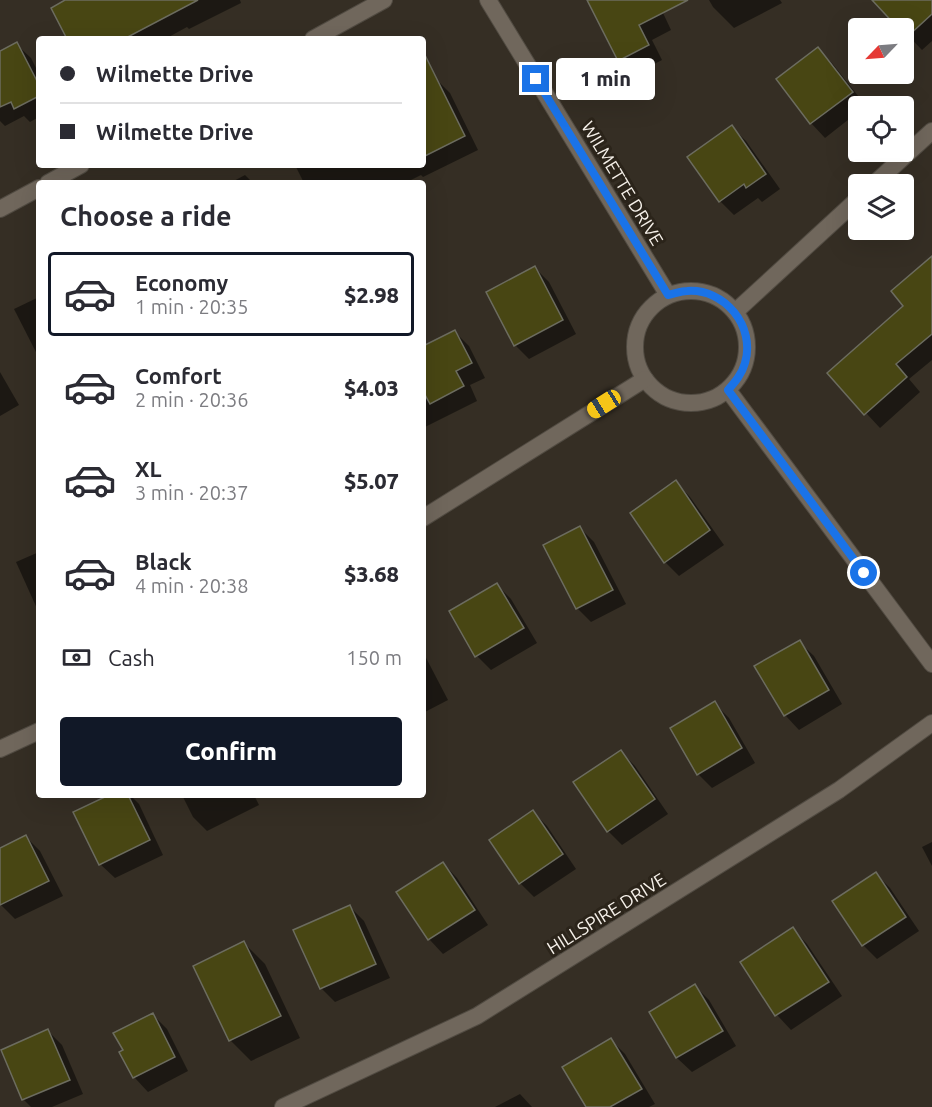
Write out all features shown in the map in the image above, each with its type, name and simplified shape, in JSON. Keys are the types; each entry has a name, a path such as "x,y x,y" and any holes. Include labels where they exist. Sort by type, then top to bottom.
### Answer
{"street":[{"path":"318,36 384,0"},
{"name":"WILMETTE DRIVE","path":"488,0 668,295"},
{"path":"885,174 932,131"},
{"path":"54,180 76,168"},
{"path":"0,209 36,190"},
{"path":"735,312 848,208"},
{"path":"686,291 705,292 722,300 735,312 744,327 747,344 746,362 739,377 728,390 712,400 693,404 674,401 657,392 645,379 637,364 635,348 637,332 654,304 668,295 686,291"},
{"path":"426,516 645,379"},
{"path":"728,390 932,664"},
{"name":"HILLSPIRE DRIVE","path":"283,1107 477,1016 839,790 932,723"},
{"path":"0,749 36,732"}],"building":[{"path":"65,0 198,0 130,36 65,36 51,8"},
{"path":"587,0 688,0 639,25 649,45 618,61"},
{"path":"872,0 932,0 932,14 914,31 914,18 889,18"},
{"path":"17,42 36,79 36,98 14,109 11,102 0,107 0,51"},
{"path":"818,47 853,92 810,124 776,79"},
{"path":"426,57 465,136 426,156"},
{"path":"732,125 766,174 746,188 744,184 719,202 687,157"},
{"path":"932,256 932,334 896,364 907,377 864,415 827,373 903,306 891,291"},
{"path":"535,266 563,320 514,346 486,292"},
{"path":"455,330 472,363 456,371 464,386 430,404 426,397 426,344"},
{"path":"676,480 710,530 664,563 630,513"},
{"path":"580,526 613,590 576,609 543,545"},
{"path":"497,583 524,628 475,657 449,611"},
{"path":"800,640 829,690 784,716 754,666"},
{"path":"715,701 742,748 697,775 670,728"},
{"path":"621,750 655,799 607,832 573,782"},
{"path":"103,798 129,798 150,840 99,865 73,812"},
{"path":"533,810 563,854 519,884 489,840"},
{"path":"26,835 49,881 0,905 0,848"},
{"path":"443,862 475,910 428,940 396,892"},
{"path":"876,872 906,917 862,946 832,901"},
{"path":"350,905 376,964 320,989 293,930"},
{"path":"793,927 829,982 775,1016 740,962"},
{"path":"244,941 281,1016 229,1041 193,966"},
{"path":"695,984 723,1031 676,1058 649,1012"},
{"path":"153,1013 175,1057 133,1078 119,1052 123,1050 113,1033"},
{"path":"48,1029 70,1080 22,1100 1,1050"},
{"path":"611,1038 642,1089 610,1107 586,1107 562,1067"}],"route":[{"path":"536,79 668,295 686,291 705,292 722,300 735,312 744,327 747,344 746,362 739,377 728,390 864,573"}]}
